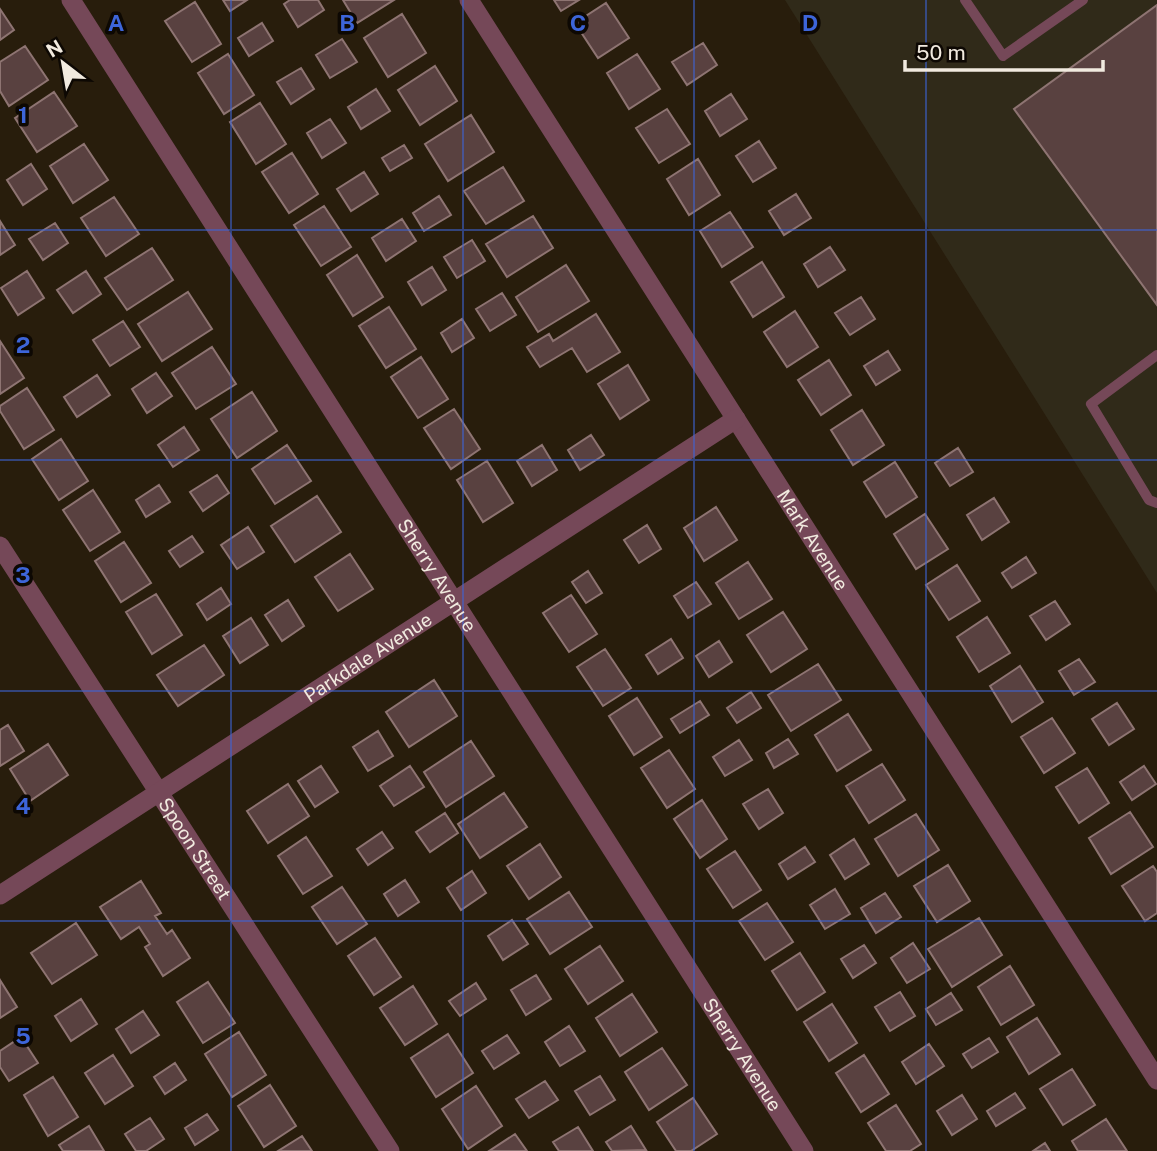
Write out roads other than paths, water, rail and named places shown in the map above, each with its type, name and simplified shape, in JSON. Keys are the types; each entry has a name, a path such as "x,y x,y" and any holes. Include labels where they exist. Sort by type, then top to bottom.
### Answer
{"street":[{"name":"Sherry Avenue","path":"71,0 804,1151"},
{"name":"Mark Avenue","path":"469,0 1157,1080"},
{"name":"Parkdale Avenue","path":"0,895 736,419"},
{"name":"Spoon Street","path":"0,546 390,1151"}],"lane":[{"path":"965,0 1003,56 1083,0"},
{"path":"1157,355 1091,404 1149,500 1157,503"}]}
